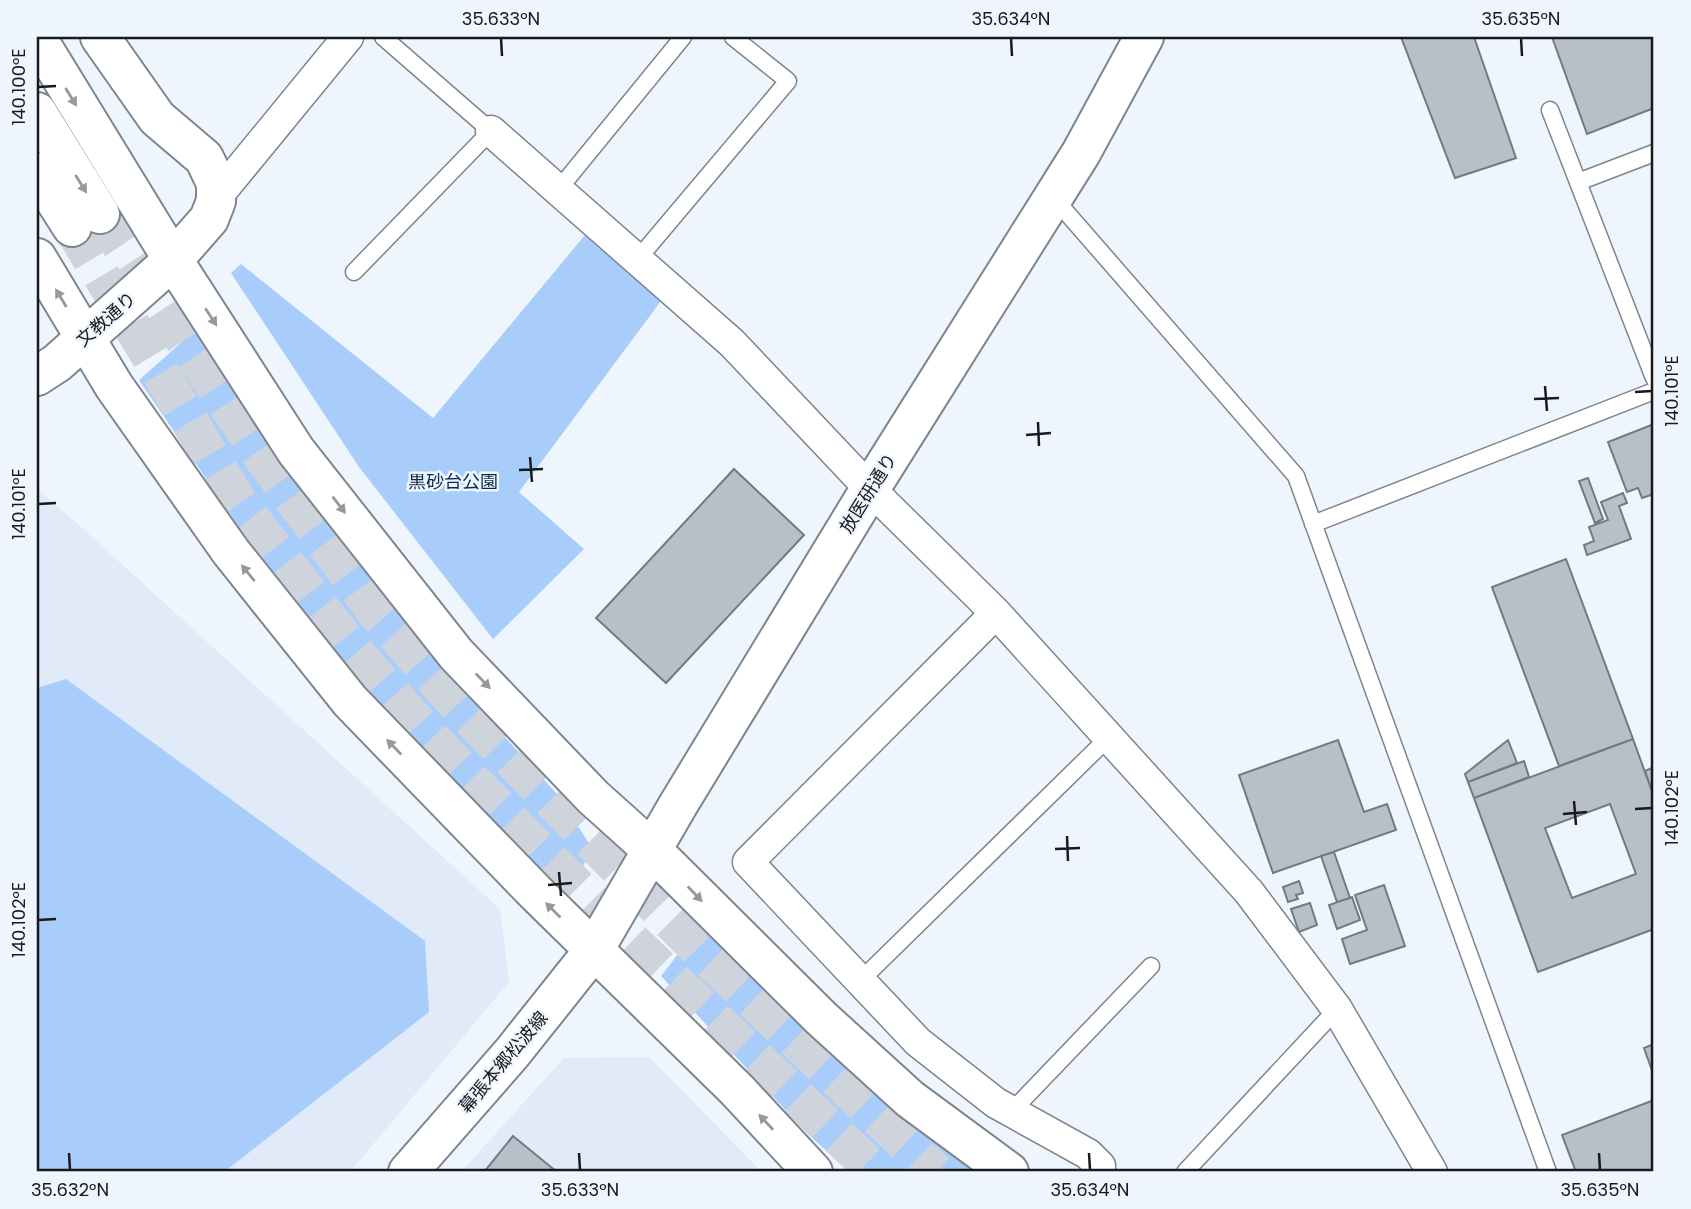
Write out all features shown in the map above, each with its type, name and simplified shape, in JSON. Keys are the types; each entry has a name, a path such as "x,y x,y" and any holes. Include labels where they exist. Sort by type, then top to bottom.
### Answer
{"street":[{"path":"100,37 157,117 204,158 216,183 216,198"},
{"path":"216,198 348,37"},
{"name":"放医研通り","path":"594,950 870,489 1081,153 1144,37"},
{"path":"37,38 173,260 296,451 456,654 593,797 652,850 821,1018 910,1098 985,1172"},
{"path":"37,112 86,221 37,172"},
{"path":"491,131 732,343 870,489 996,613 1109,737 1249,892 1337,1009 1432,1172"},
{"name":"文教通り","path":"37,376 57,363 173,260 209,219 216,198"},
{"path":"37,258 114,386 231,552 350,701 594,950 737,1090 813,1172"},
{"path":"996,613 748,862 918,1042 996,1103 1088,1153 1100,1167 1100,1172"},
{"name":"幕張本郷松波線","path":"408,1172 512,1053 594,950"},
{"path":"910,1098 1009,1172"}],"lane":[{"path":"558,190 683,37"},
{"path":"637,260 788,81 733,37"},
{"path":"354,272 491,131 389,39"},
{"path":"1550,110 1654,378"},
{"path":"1578,182 1654,153"},
{"path":"1053,197 1296,476 1548,1172"},
{"path":"1313,524 1654,391"},
{"path":"860,981 1109,737"},
{"path":"1012,1111 1151,966"},
{"path":"1185,1172 1337,1009"}],"shaded area":[{"path":"37,489 500,909 509,982 350,1172 37,1172"},
{"path":"649,1057 762,1172 461,1172 564,1058"}],"green space":[{"name":"黒砂台公園","path":"590,229 664,297 519,492 584,549 493,639 359,467 231,273 241,264 433,418"},
{"path":"199,327 471,700 557,794 592,848 575,883 555,883 520,856 399,728 301,618 139,380"},
{"path":"66,679 425,941 429,1012 224,1172 37,1172 37,688"},
{"path":"699,927 895,1092 978,1172 849,1172 804,1130 661,976"}],"building":[{"path":"1401,37 1474,37 1516,158 1455,178"},
{"path":"1552,37 1654,37 1654,108 1587,134"},
{"path":"1654,424 1654,494 1642,498 1638,488 1627,492 1608,442"},
{"path":"734,469 804,535 666,683 596,618"},
{"path":"1588,478 1603,519 1595,523 1579,481"},
{"path":"1623,493 1627,503 1619,506 1631,539 1587,555 1584,545 1594,541 1589,527 1608,520 1601,502"},
{"path":"1566,559 1633,739 1559,766 1492,587"},
{"path":"1633,739 1654,797 1654,929 1538,972 1474,798","holes":["1610,804 1636,874 1572,898 1545,828"]},
{"path":"1338,740 1364,812 1387,804 1396,830 1273,873 1239,775"},
{"path":"1508,740 1517,763 1468,782 1465,774"},
{"path":"1524,761 1529,777 1474,798 1468,782"},
{"path":"1654,767 1654,787 1651,788 1645,771"},
{"path":"1334,852 1350,898 1337,902 1321,856"},
{"path":"1299,881 1303,893 1296,895 1298,899 1288,902 1283,887"},
{"path":"1384,885 1405,946 1350,964 1342,939 1367,930 1355,895"},
{"path":"1352,897 1360,920 1337,929 1329,905"},
{"path":"1310,903 1317,925 1299,932 1291,909"},
{"path":"1654,1044 1654,1076 1644,1048"},
{"path":"1654,1100 1654,1172 1576,1172 1562,1135"},
{"path":"513,1136 557,1172 484,1172"}],"tunnel":[{"path":"100,214 256,448 378,615 461,709 703,954 936,1172"},
{"path":"72,227 239,503 354,651 430,737 518,828 632,941 876,1172"}]}
